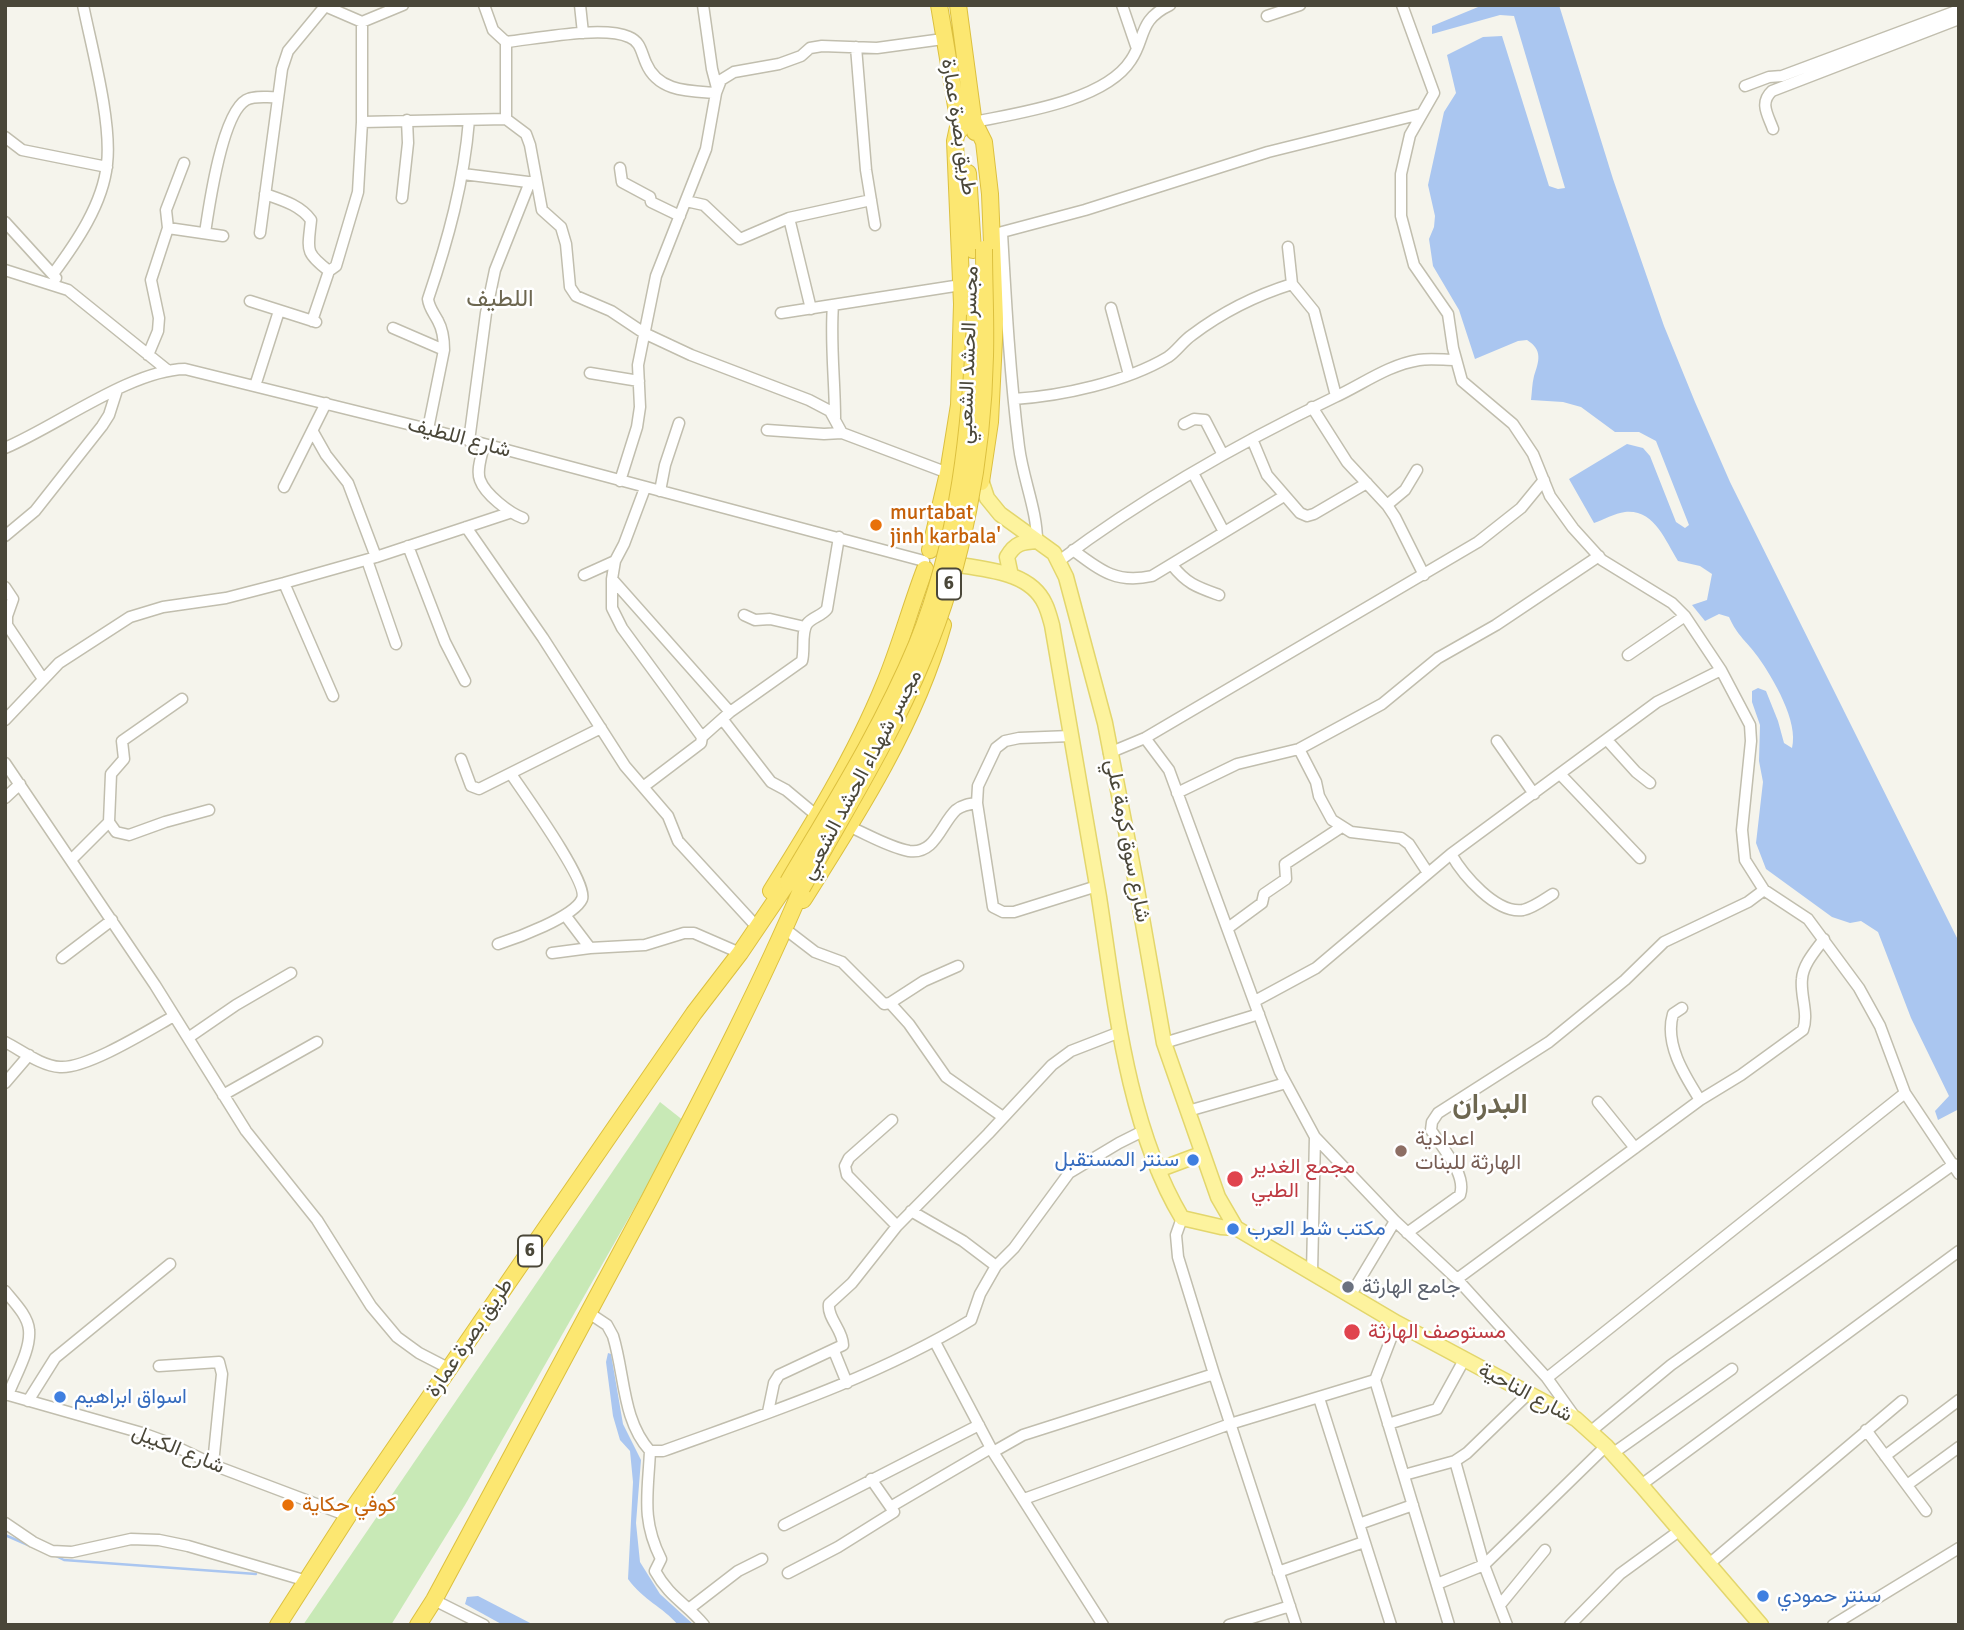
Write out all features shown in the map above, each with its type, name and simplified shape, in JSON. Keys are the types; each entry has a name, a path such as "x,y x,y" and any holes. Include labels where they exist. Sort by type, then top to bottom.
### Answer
{"highway":[{"name":"طريق بصرة عمارة","path":"939,5 943,39 966,122 987,242"},
{"name":"طريق بصرة عمارة","path":"958,5 966,122"},
{"path":"757,927 759,910 838,780 872,713 899,647 927,560 944,492 960,405 961,285 956,141 966,122"},
{"path":"785,929 883,767 929,669 952,595 977,499 990,422 995,319 987,242"},
{"name":"مجسر شهداء الحشد الشعبي","path":"795,885 897,719 925,655 955,564 969,501 984,387 987,242"},
{"path":"944,492 946,498 955,506 967,506 977,499"},
{"name":"طريق بصرة عمارة","path":"278,1625 348,1516 694,1013 757,927 795,885"},
{"name":"6","path":"418,1625 589,1313 716,1070 785,929 795,885"}],"main road":[{"name":"شارع سوق كرمة علي","path":"981,480 987,498 1000,514 1054,553 1059,561 1080,623 1105,723 1164,1043 1201,1154 1218,1197 1236,1228"},
{"path":"1011,576 1007,557 1012,548 1023,542 1037,541"},
{"path":"937,546 951,547 958,567 941,582 934,580 927,560 937,546"},
{"name":"شارع سوق كرمة علي","path":"958,567 1011,576 1030,583 1045,602 1052,625 1120,1032 1143,1131 1158,1170 1182,1218"},
{"path":"1158,1170 1201,1154"},
{"path":"1199,1222 1211,1213 1218,1197"},
{"path":"1182,1218 1236,1228"},
{"name":"شارع الناحية","path":"1236,1228 1397,1323 1576,1419 1641,1485 1760,1625"}],"street":[{"path":"53,274 91,215 107,167 104,119 83,5"},
{"path":"260,233 282,69 288,51 325,6 362,22 403,5"},
{"path":"484,5 492,30 506,42 583,33 621,34 632,38 640,46 646,65 659,81 669,87 717,91"},
{"path":"580,5 583,33"},
{"path":"703,5 717,91"},
{"path":"1122,5 1136,47"},
{"path":"966,122 1051,106 1100,86 1119,73 1132,59 1143,28 1162,9 1170,5"},
{"path":"1267,16 1300,5"},
{"path":"1402,5 1434,93 1410,135 1401,174 1401,216 1414,265 1448,314 1462,380 1513,424 1533,454 1550,496 1559,510 1599,556 1672,603 1685,616 1721,670 1750,725 1743,849 1749,869 1764,890 1800,912 1824,939 1860,988 1880,1026 1905,1093 1956,1169 1671,1365 1590,1432"},
{"path":"1745,86 1769,77 1782,76 1959,10"},
{"path":"1773,129 1764,105 1766,96 1772,91 1959,19"},
{"path":"250,301 314,322 329,271 336,265 358,192 362,122 362,22"},
{"path":"620,481 637,427 640,407 638,365 656,276 706,149 721,80 734,72 779,64 801,56 810,48 877,48 943,39"},
{"path":"506,42 506,119"},
{"path":"856,47 866,170 875,225"},
{"path":"205,233 218,165 228,129 238,108 244,101 253,98 278,97"},
{"path":"1037,541 1037,524 1026,484 987,242 1268,152 1421,114"},
{"path":"362,122 506,119 526,134 530,145 533,182 542,210 561,227 566,244 570,287 576,296 611,311 644,332 703,360 809,400 830,411 842,433"},
{"path":"402,198 408,143 407,120"},
{"path":"428,429 444,338 438,320 429,307 428,299 451,229 463,174 469,120"},
{"path":"5,137 22,150 107,167"},
{"path":"148,355 158,331 159,318 151,281 168,228 166,210 184,163"},
{"path":"620,168 620,178 628,187 680,216"},
{"path":"463,174 533,182"},
{"path":"469,441 486,313 495,270 533,182"},
{"path":"265,194 290,203 307,215 311,220 307,246 310,256 329,271"},
{"path":"686,201 704,205 740,239 789,218 871,200"},
{"path":"789,218 811,309"},
{"path":"5,222 68,290 166,369"},
{"path":"168,228 223,236"},
{"path":"1288,247 1292,284 1314,311 1336,396"},
{"path":"5,270 68,290"},
{"path":"1014,399 1040,398 1129,375 1170,356 1190,336 1240,305 1292,284"},
{"path":"781,313 961,285"},
{"path":"833,305 831,337 835,418"},
{"path":"1111,308 1129,375"},
{"path":"255,386 279,311"},
{"path":"393,328 444,349"},
{"path":"1059,561 1098,531 1193,473 1312,407 1387,370 1408,363 1419,360 1456,360"},
{"name":"شارع اللطيف","path":"5,448 117,390 166,369 185,369 428,429 927,560"},
{"path":"590,373 639,381"},
{"path":"5,536 35,511 102,426 109,415 117,390"},
{"path":"284,487 326,403"},
{"path":"1312,407 1347,462 1387,505 1424,575"},
{"path":"1184,424 1194,419 1205,420 1223,455"},
{"path":"660,491 665,465 679,423"},
{"path":"767,430 842,433 948,473"},
{"path":"313,432 326,455 348,483 396,644"},
{"path":"1252,439 1267,475 1300,513 1307,516 1367,483"},
{"path":"484,445 480,481 509,513 523,518"},
{"path":"1387,505 1405,490 1417,470"},
{"path":"1193,473 1224,532"},
{"path":"1109,754 1145,738 1478,542 1521,508 1544,480"},
{"path":"645,488 615,561 612,608 622,628 702,737"},
{"path":"1073,550 1102,573 1132,580 1152,576 1284,496"},
{"path":"5,720 60,663 130,617 163,607 226,598 284,583 372,558 509,513"},
{"path":"466,527 543,638 625,766 668,816 678,841 757,927"},
{"path":"643,787 701,743 702,737 727,716 802,661 805,627 827,609 839,537"},
{"path":"408,546 445,642 465,681"},
{"path":"1177,793 1237,764 1300,749 1382,704 1438,658 1496,625 1599,556"},
{"path":"584,575 615,561"},
{"path":"1172,565 1183,579 1193,586 1219,595"},
{"path":"612,579 727,716 771,782 786,790 816,815"},
{"path":"284,583 332,696"},
{"path":"5,587 13,599 7,625 43,679"},
{"path":"744,615 755,620 770,619 805,627"},
{"path":"1628,654 1685,616"},
{"path":"1255,1001 1316,968 1451,854 1657,702 1721,670"},
{"path":"182,699 122,741 124,759 111,774 109,822 116,832 129,835 209,810"},
{"path":"461,759 471,786 480,789 601,728"},
{"path":"1071,737 1019,738 1005,741 996,748 978,786 977,803 993,907 1003,912 1014,912 1097,886"},
{"path":"1145,738 1169,771 1286,1083 1315,1137 1395,1221 1457,1279 1547,1378 1576,1419"},
{"path":"1607,740 1636,772 1650,783"},
{"path":"1497,741 1534,794"},
{"path":"1300,749 1316,782 1319,796 1332,820 1340,828 1351,832 1401,838 1409,844 1428,873"},
{"path":"5,764 72,859 246,1131 317,1220 371,1306 397,1337 419,1353 450,1369"},
{"path":"498,944 565,915 584,896 567,858 511,774"},
{"path":"1560,774 1640,858"},
{"path":"5,798 20,785"},
{"path":"848,826 912,851 925,848 935,841 956,810 966,804 977,803"},
{"path":"72,859 109,822"},
{"path":"1228,928 1262,903 1264,894 1286,879 1285,864 1340,828"},
{"path":"1451,854 1462,872 1503,909 1524,910 1553,894"},
{"path":"1407,1233 1460,1195 1462,1188 1461,1177 1431,1130 1432,1122 1438,1113 1549,1042 1625,979 1664,942 1748,902 1764,890"},
{"path":"565,915 590,948"},
{"path":"62,958 112,920"},
{"path":"785,929 815,952 842,962 884,1004 891,1003 924,981 958,966"},
{"path":"552,953 645,945 684,933 694,933 740,953"},
{"path":"1457,1279 1700,1100 1741,1075 1803,1030 1803,972 1824,939"},
{"path":"188,1038 236,1005 291,974"},
{"path":"891,1003 946,1077 1003,1117"},
{"path":"1682,1009 1673,1014 1670,1024 1671,1040 1685,1076 1700,1100"},
{"path":"1164,1043 1259,1014"},
{"path":"5,1041 44,1063 60,1067 70,1066 85,1062 136,1038 174,1016"},
{"path":"768,1412 774,1383 779,1375 843,1345 843,1337 828,1310 828,1304 852,1283 897,1226 1052,1065 1071,1052 1120,1032"},
{"path":"223,1095 317,1042"},
{"path":"5,1083 29,1055"},
{"path":"1188,1111 1286,1083"},
{"path":"1547,1378 1905,1093"},
{"path":"1598,1102 1635,1148"},
{"path":"892,1120 849,1158 845,1166 847,1175 897,1226"},
{"path":"650,1451 663,1451 847,1384 935,1342 971,1320 980,1294 996,1266 1014,1248 1069,1174 1143,1131"},
{"path":"1312,1273 1315,1137"},
{"path":"911,1211 963,1241 996,1266"},
{"path":"1182,1218 1176,1235 1178,1257 1296,1625"},
{"path":"1350,1296 1395,1221"},
{"path":"1641,1485 1959,1251"},
{"path":"28,1401 55,1358 170,1264"},
{"path":"5,1291 27,1321 30,1331 27,1346 7,1394"},
{"path":"589,1313 607,1325 613,1336 630,1418 640,1440 650,1451 647,1521 650,1538 661,1559 656,1571 665,1589 690,1608 704,1625"},
{"path":"1397,1323 1375,1380 1449,1625"},
{"path":"935,1342 992,1450 1103,1625"},
{"path":"834,1351 847,1384"},
{"path":"1388,1424 1437,1409 1464,1360"},
{"path":"159,1366 219,1362 222,1374 213,1464"},
{"path":"1437,1584 1484,1565 1609,1450 1732,1369"},
{"path":"892,1506 1023,1435 1214,1374"},
{"path":"1024,1499 1230,1424 1375,1380"},
{"name":"شارع الكيبل","path":"7,1394 142,1433 213,1464 348,1516"},
{"path":"1404,1475 1455,1461 1467,1453 1528,1394"},
{"path":"1319,1398 1391,1625"},
{"path":"1885,1456 1959,1400"},
{"path":"1709,1564 1902,1401"},
{"path":"784,1525 979,1425"},
{"path":"1867,1430 1926,1511"},
{"path":"1907,1485 1959,1447"},
{"path":"1455,1461 1484,1565 1507,1625"},
{"path":"788,1573 838,1547 894,1512 871,1479"},
{"path":"1359,1524 1413,1505"},
{"path":"5,1523 33,1542 52,1550 72,1552 131,1539 159,1540 307,1581"},
{"path":"1570,1625 1620,1574 1679,1531"},
{"path":"1278,1572 1364,1542"},
{"path":"1833,1625 1959,1548"},
{"path":"1500,1605 1545,1550"},
{"path":"690,1608 738,1571 762,1559"},
{"path":"434,1600 484,1625"},
{"path":"1229,1625 1290,1606"}],"green space":[{"path":"660,1102 684,1121 465,1505 391,1625 303,1625"}],"water":[{"path":"1483,5 1559,5 1613,179 1664,326 1695,402 1730,482 1959,942 1959,1109 1938,1120 1935,1111 1949,1096 1911,1018 1878,932 1861,921 1850,923 1832,917 1766,869 1756,843 1763,782 1759,761 1760,725 1752,702 1752,691 1758,688 1766,691 1784,743 1792,748 1793,737 1788,713 1771,676 1729,617 1719,614 1705,621 1692,605 1707,600 1712,574 1700,566 1678,561 1658,527 1644,515 1625,512 1594,523 1569,479 1627,444 1643,448 1650,456 1676,522 1685,528 1689,525 1656,441 1639,432 1615,432 1581,407 1563,402 1531,400 1538,352 1527,340 1518,341 1475,359 1459,310 1433,266 1429,239 1435,216 1428,185 1444,112 1456,93 1447,55 1483,37 1502,36 1549,186 1565,188 1514,16 1500,15 1432,34 1432,26"},
{"path":"608,1353 611,1354 623,1424 641,1460 636,1523 640,1562 660,1594 694,1625 678,1625 640,1593 628,1579 633,1482 630,1451 620,1440 613,1416 606,1362"},
{"path":"478,1596 534,1625 503,1625 465,1604 467,1597"}],"waterway":[{"path":"5,1535 28,1545"},
{"path":"54,1555 64,1560 256,1574"}],"place":[{"name":"murtabat jinh karbala'","path":"876,525"},
{"name":"اعدادية الهارثة للبنات","path":"1401,1151"},
{"name":"سنتر المستقبل","path":"1193,1160"},
{"name":"مجمع الغدير الطبي","path":"1235,1179"},
{"name":"مكتب شط العرب","path":"1233,1229"},
{"name":"جامع الهارثة","path":"1348,1287"},
{"name":"مستوصف الهارثة","path":"1352,1332"},
{"name":"اسواق ابراهيم","path":"60,1397"},
{"name":"كوفي حكاية","path":"288,1505"},
{"name":"سنتر حمودي","path":"1763,1596"}],"district":[{"name":"اللطيف","path":"500,300"},
{"name":"البدران","path":"1490,1106"}]}
